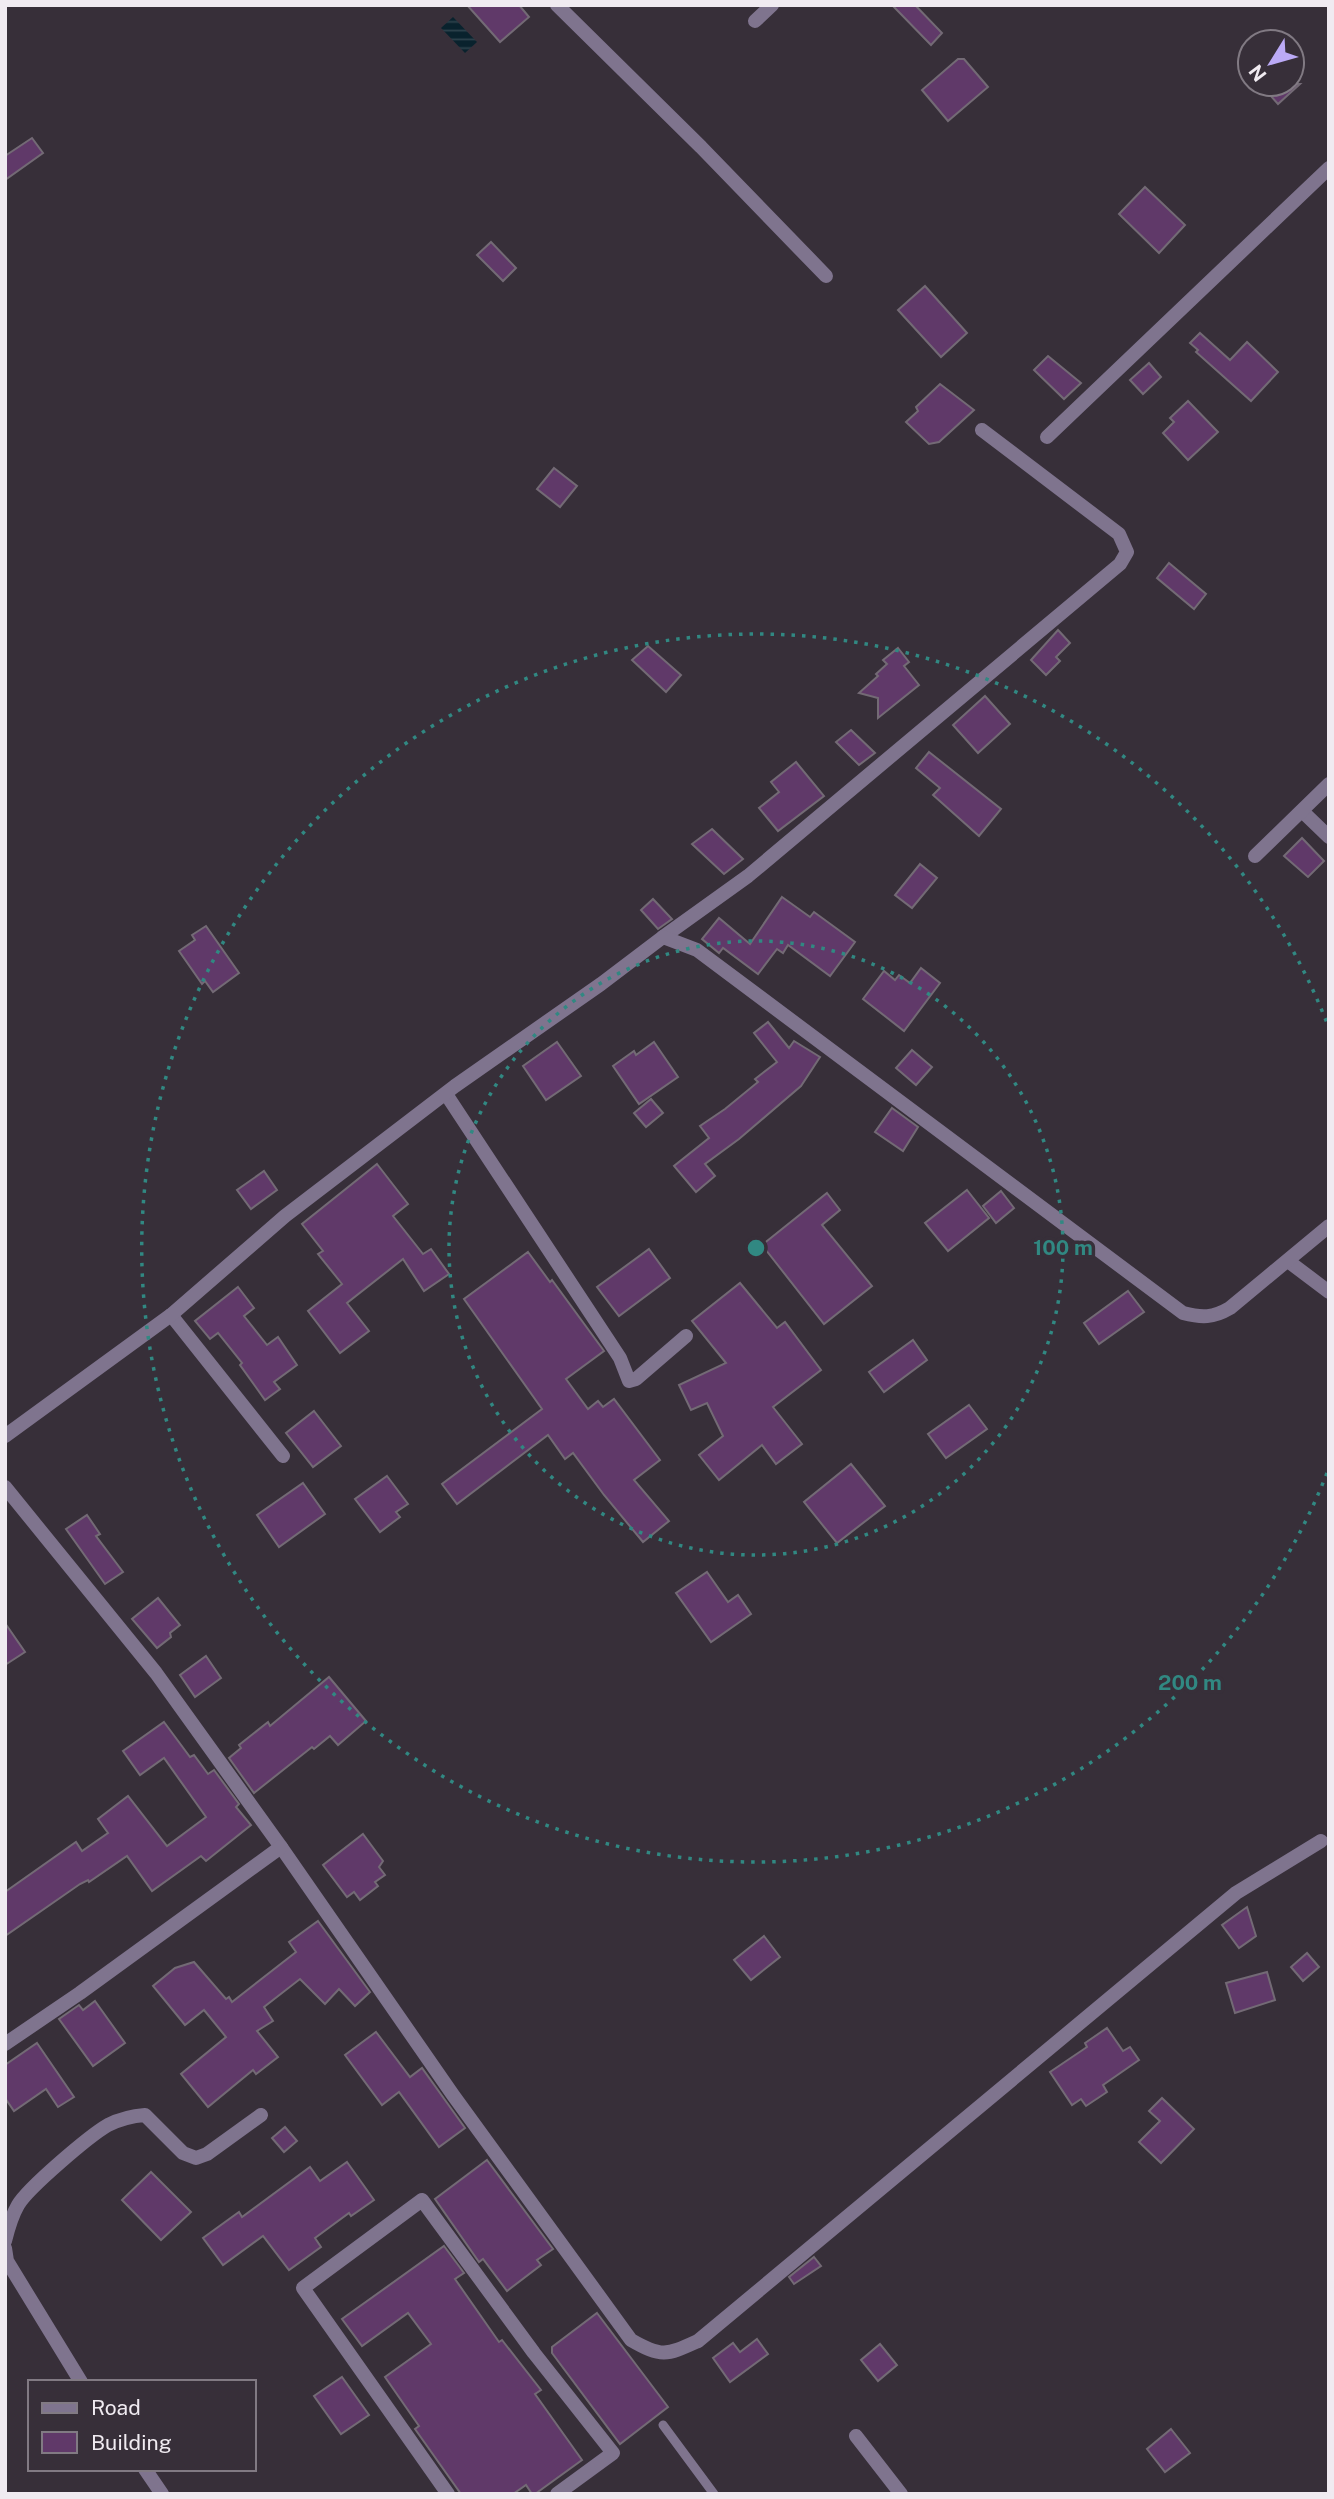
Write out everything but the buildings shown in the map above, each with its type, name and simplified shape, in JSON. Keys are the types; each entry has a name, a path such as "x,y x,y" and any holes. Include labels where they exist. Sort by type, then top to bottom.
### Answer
{"street":[{"path":"557,5 701,147 826,276"},
{"path":"755,21 772,5"},
{"path":"1047,437 1329,169"},
{"path":"5,1436 171,1315 285,1216 446,1094 748,876 1120,564 1127,552 1126,544 1119,534 982,430"},
{"path":"1255,856 1329,784"},
{"path":"1301,811 1329,837"},
{"path":"663,937 697,950 1184,1313 1201,1318 1217,1316 1329,1226"},
{"path":"446,1094 620,1358 629,1381 636,1379 686,1336"},
{"path":"1287,1261 1329,1292"},
{"path":"171,1315 283,1456"},
{"path":"5,1487 156,1673 453,2095 631,2340 648,2350 668,2354 698,2340 1236,1892 1321,1841"},
{"path":"5,2044 281,1847"},
{"path":"5,2241 19,2202 48,2174 107,2126 129,2116 145,2115 183,2153 195,2158 207,2154 261,2115"},
{"path":"448,2494 303,2288 422,2200 534,2353 613,2453 557,2494"},
{"path":"5,2248 7,2261 80,2380"},
{"path":"856,2436 901,2494"},
{"path":"146,2471 162,2494"}],"lane":[{"path":"663,2425 714,2494"}],"water":[{"path":"453,17 477,42 465,53 441,28"}]}
